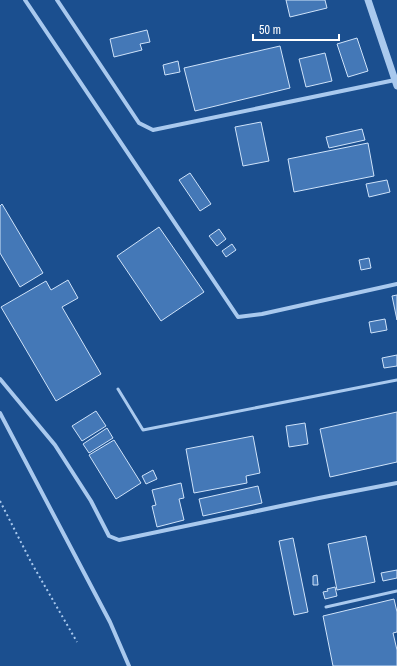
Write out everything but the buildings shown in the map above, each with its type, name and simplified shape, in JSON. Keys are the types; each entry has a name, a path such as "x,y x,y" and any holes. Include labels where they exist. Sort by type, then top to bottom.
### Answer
{"street":[{"path":"25,0 238,317 262,314 397,284"},
{"path":"57,0 138,123 153,130 396,83 368,0"},
{"path":"0,378 55,445 91,501 109,536 119,540 397,483"},
{"path":"0,413 110,622 129,666"}],"lane":[{"path":"118,390 143,430 397,380"},
{"path":"326,607 397,591"}],"path":[{"path":"0,502 31,562 77,642"}]}
